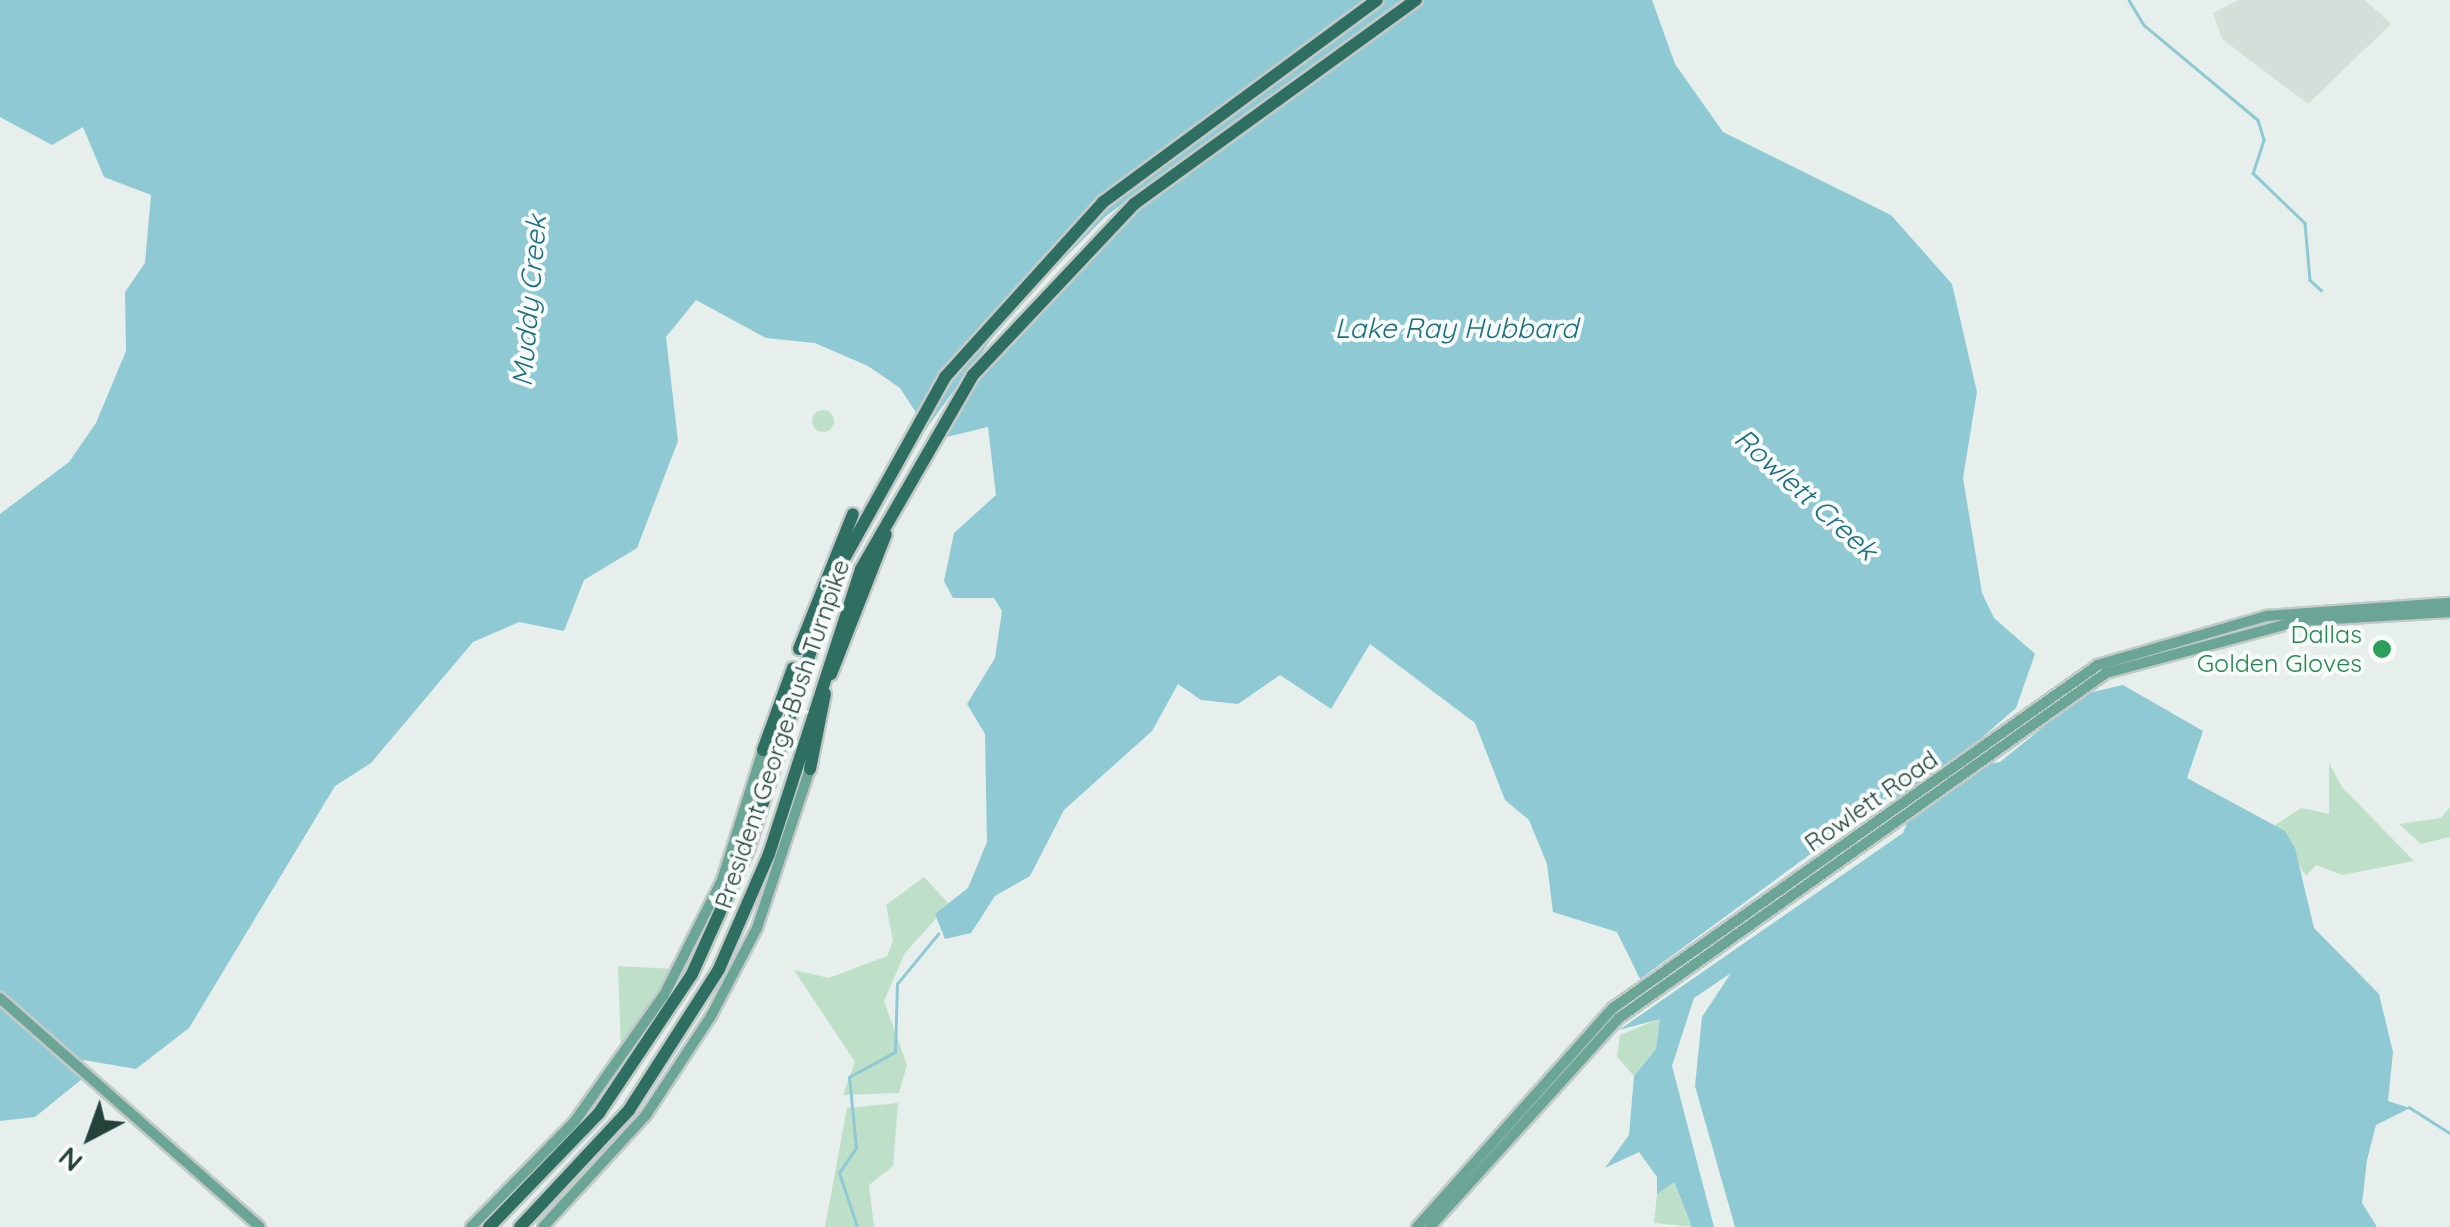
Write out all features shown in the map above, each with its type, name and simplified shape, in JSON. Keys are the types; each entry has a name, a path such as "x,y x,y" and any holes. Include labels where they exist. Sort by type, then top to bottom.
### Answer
{"highway":[{"name":"President George Bush Turnpike","path":"489,1227 617,1091 699,962 749,848 825,600 889,464 970,343 1072,230 1380,0"},
{"name":"President George Bush Turnpike","path":"520,1227 638,1098 719,969 769,854 845,607 923,448 1007,331 1102,231 1416,0"},
{"path":"764,750 832,559 889,464"},
{"path":"810,769 833,667 909,479"}],"main road":[{"name":"Rowlett Road","path":"1416,1227 1604,1015 2109,665 2224,625 2450,603"},
{"name":"Rowlett Road","path":"2365,609 2450,612"},
{"path":"470,1227 575,1121 664,994 722,880 764,750"},
{"path":"542,1227 646,1114 710,1016 757,928 810,769"},
{"name":"Rowlett Road","path":"1430,1227 1609,1026 1903,808"},
{"path":"0,998 260,1227"}],"shaded area":[{"path":"2238,0 2365,0 2391,24 2308,104 2222,39 2213,13"}],"green space":[{"path":"823,410 831,413 831,429 823,432 815,429 812,421 815,413"},
{"path":"2329,763 2342,787 2414,861 2342,875 2316,865 2306,876 2274,826 2301,808 2329,814"},
{"path":"2450,807 2450,837 2421,844 2399,824 2441,818"},
{"path":"924,877 949,904 905,953 884,1001 907,1065 899,1093 843,1095 855,1062 794,970 829,978 887,956 893,941 886,905"},
{"path":"618,966 675,969 621,1050"},
{"path":"1661,1018 1656,1049 1634,1076 1617,1057 1620,1035"},
{"path":"898,1103 893,1166 869,1185 874,1227 825,1227 847,1108"},
{"path":"1673,1181 1692,1227 1654,1223 1657,1194"}],"water":[{"name":"Lake Ray Hubbard","path":"0,0 1652,0 1675,64 1723,132 1891,215 1952,284 1977,392 1963,478 1982,593 1994,618 2035,654 2016,708 1971,747 1987,764 2000,762 2084,694 2123,685 2203,731 2187,778 2285,831 2295,848 2314,928 2379,994 2393,1052 2388,1101 2410,1108 2376,1125 2362,1203 2377,1227 1735,1227 1695,1086 1702,1017 1731,973 1694,998 1672,1066 1714,1227 1692,1227 1674,1182 1657,1194 1657,1177 1639,1152 1605,1168 1629,1135 1634,1076 1656,1049 1660,1019 1619,1030 1903,833 1909,818 1887,798 1640,979 1617,932 1553,912 1547,864 1529,820 1505,800 1475,723 1370,644 1331,709 1280,675 1238,704 1201,700 1178,684 1152,731 1064,810 1030,876 995,896 971,933 945,939 935,914 968,888 987,842 985,734 967,704 995,658 1002,611 994,598 953,598 944,581 954,533 996,495 988,427 934,440 900,388 868,366 815,343 766,338 696,300 666,337 678,441 637,548 584,580 564,631 519,622 473,642 371,763 335,786 189,1028 136,1069 78,1059 0,990 0,514 69,462 96,423 126,351 125,292 145,263 151,195 104,177 83,127 52,145 0,117"},
{"path":"0,1007 82,1079 35,1117 0,1121"}],"pier":[{"path":"1401,0 1423,0 1114,226 969,389 933,445 920,437 1009,315 1106,216"}],"waterway":[{"path":"2129,0 2144,25 2258,120 2264,140 2253,173 2305,223 2310,280 2321,290"},
{"path":"857,1227 839,1173 856,1148 849,1077 895,1052 897,984 938,934"},
{"path":"2409,1107 2450,1133"}],"place":[{"name":"Dallas Golden Gloves","path":"2382,649"}],"water label":[{"name":"Muddy Creek","path":"529,301"},
{"name":"Rowlett Creek","path":"1806,494"}]}
